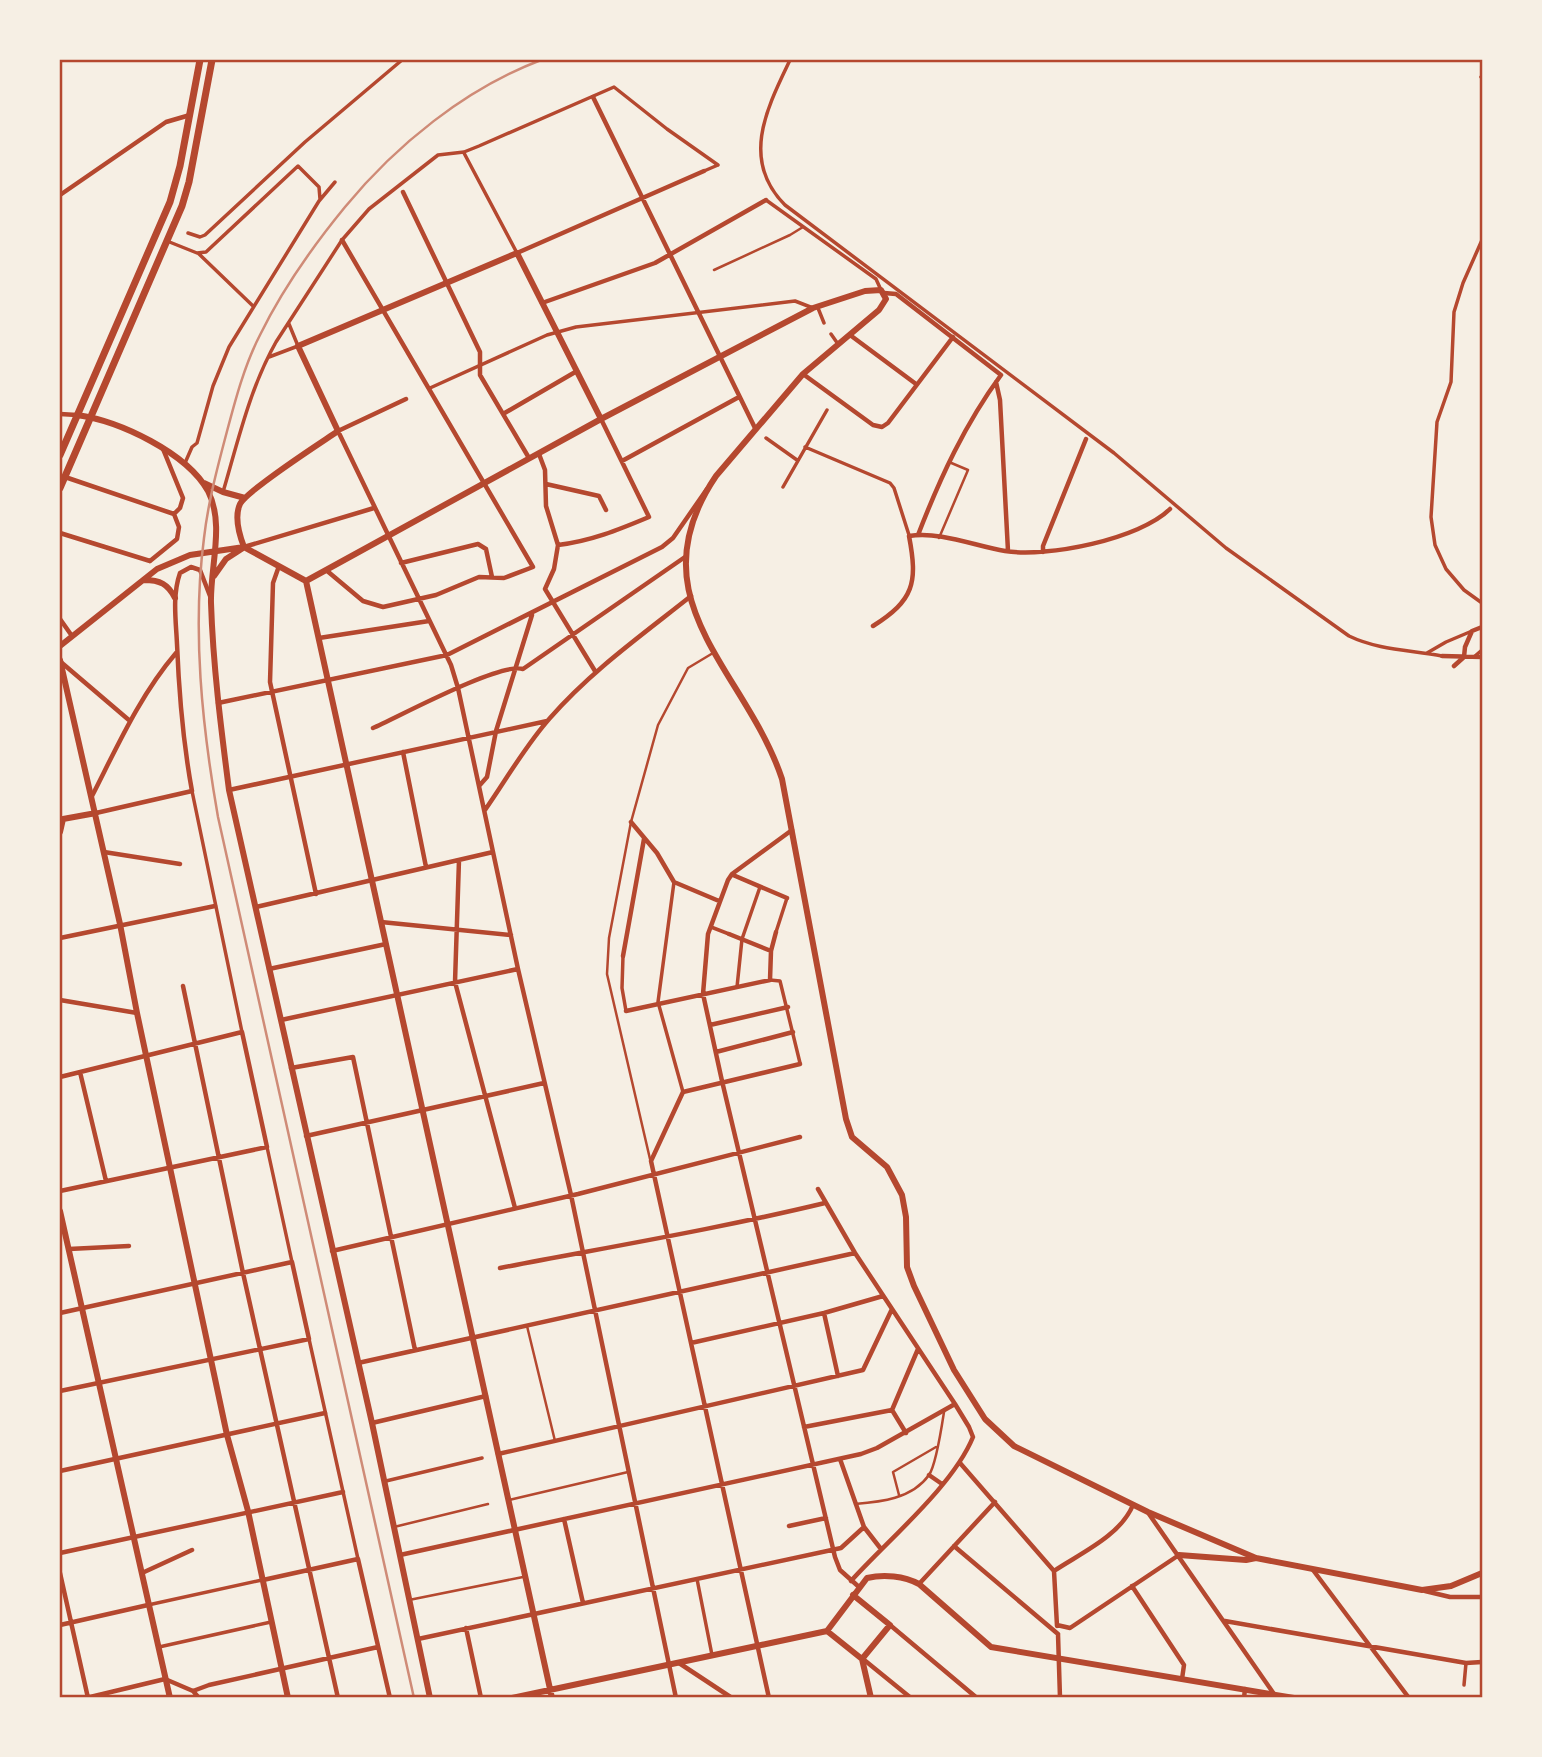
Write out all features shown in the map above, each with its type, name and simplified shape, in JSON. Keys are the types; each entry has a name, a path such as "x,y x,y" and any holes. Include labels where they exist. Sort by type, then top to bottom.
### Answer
{"main road":[{"path":"60,455 170,202 180,166 200,60"},
{"path":"60,488 167,241 189,182 212,60"}],"street":[{"path":"188,233 205,236 305,142 402,60"},
{"path":"790,60 768,111 759,148 768,180 776,196 785,205 1175,503 1226,548 1349,636 1371,645 1443,656 1482,657"},
{"path":"223,492 250,401 267,357 342,240 369,209 438,155 464,152 614,87 718,165 384,310 267,357"},
{"path":"593,97 755,428"},
{"path":"60,195 166,122 190,115"},
{"path":"464,152 649,517 601,537 558,545"},
{"path":"199,254 208,250 298,166 319,187 319,201"},
{"path":"186,463 192,447 197,443 222,362 253,306 319,201 335,181"},
{"path":"399,184 480,352 479,369 529,458"},
{"path":"218,703 446,655 662,547 673,538 707,488 755,428 803,374 850,335 885,303 886,299 876,279 766,200 655,263 542,303"},
{"path":"325,570 350,592 372,605 383,607 436,595 479,577 515,575 533,567 342,240"},
{"path":"1482,240 1463,283 1454,312 1451,382 1437,422 1431,517 1436,545 1446,569 1464,590 1482,603"},
{"path":"167,241 199,254 253,306"},
{"path":"306,581 601,419 815,307 865,291 882,291 896,294 955,335"},
{"path":"430,388 479,369 557,331 795,300 815,307 824,323"},
{"path":"289,323 374,508 446,655 458,688 518,969 571,1195 676,1698"},
{"path":"831,334 838,345"},
{"path":"850,335 916,384"},
{"path":"803,374 873,425 883,426 955,335"},
{"path":"503,414 577,371"},
{"path":"918,535 948,462 965,429 1002,373"},
{"path":"996,381 1000,400 1008,551"},
{"path":"622,461 739,397"},
{"path":"406,399 338,431 244,498 237,516 244,547 306,581 552,1698"},
{"path":"783,486 827,410"},
{"path":"60,414 90,417 162,447 186,463 201,482 213,507 216,524 211,600 218,703 229,790 372,1423 430,1698"},
{"path":"1044,552 1043,546 1088,437"},
{"path":"766,438 797,460"},
{"path":"162,447 183,498 181,506 174,514"},
{"path":"805,447 890,483 894,488 909,536 913,569 911,590 901,605 873,626"},
{"path":"538,453 545,470 547,506 558,545 554,569 545,589 596,671"},
{"path":"64,477 174,514 180,529 177,539 172,546 150,561 145,578"},
{"path":"201,482 244,498"},
{"path":"546,484 599,496 606,510"},
{"path":"707,488 686,543 685,557 699,622 713,653 770,748 782,779 846,1119 852,1137 887,1167 902,1195 906,1217 905,1256 914,1286 968,1396 990,1425 1014,1446 1148,1512 1255,1558 1450,1597 1482,1597"},
{"path":"909,536 939,538 1008,551 1044,552 1110,538 1156,520 1175,503"},
{"path":"60,646 167,563 214,550 244,547 374,508"},
{"path":"60,533 150,561"},
{"path":"401,563 478,544 486,549 492,577"},
{"path":"212,580 215,571 226,559 244,547"},
{"path":"373,728 458,688 516,667 523,669 685,557"},
{"path":"279,566 273,583 270,682 316,894"},
{"path":"211,600 200,570 191,567 180,573 175,598 177,653 181,718 192,791 292,1262 390,1698"},
{"path":"145,578 164,584 175,598"},
{"path":"485,811 547,721 596,671 692,596"},
{"path":"479,786 487,777 496,731 531,612"},
{"path":"60,620 72,636"},
{"path":"318,638 429,621"},
{"path":"1427,653 1482,627"},
{"path":"1454,666 1464,657 1472,631"},
{"path":"1474,657 1482,650"},
{"path":"92,796 130,721 157,678 177,653"},
{"path":"60,661 130,721"},
{"path":"60,661 120,924 136,1013 227,1435 248,1511 288,1698"},
{"path":"229,790 547,721"},
{"path":"403,752 426,867"},
{"path":"60,832 61,819 192,791"},
{"path":"631,822 657,853 674,882 719,901"},
{"path":"792,830 732,874 710,926 703,994 834,1550 841,1570 859,1587"},
{"path":"644,838 624,956 622,988 626,1011 770,980 780,981 800,1064 682,1092"},
{"path":"104,852 180,864"},
{"path":"256,907 493,852"},
{"path":"458,860 455,982 515,1208"},
{"path":"732,874 787,898 771,951 770,980"},
{"path":"674,882 658,1002 682,1092 651,1161 769,1698"},
{"path":"737,987 742,939 760,887"},
{"path":"60,938 215,906"},
{"path":"381,922 511,935"},
{"path":"710,926 771,951"},
{"path":"269,969 386,944"},
{"path":"280,1020 518,969"},
{"path":"183,986 243,1273 338,1698"},
{"path":"60,1000 136,1013"},
{"path":"710,1025 788,1007"},
{"path":"60,1077 242,1032"},
{"path":"716,1052 793,1032"},
{"path":"291,1068 353,1057 369,1122 415,1350"},
{"path":"80,1072 106,1181"},
{"path":"306,1136 544,1083"},
{"path":"331,1251 571,1195 800,1137"},
{"path":"60,1191 267,1147"},
{"path":"818,1189 855,1253 955,1404 972,1437 960,1463 851,1581"},
{"path":"500,1268 582,1251 668,1238 825,1203"},
{"path":"60,1211 170,1698"},
{"path":"68,1250 129,1246"},
{"path":"357,1363 855,1253"},
{"path":"60,1311 72,1311 292,1262"},
{"path":"691,1343 824,1313 883,1296"},
{"path":"498,1454 863,1370 892,1309"},
{"path":"824,1313 838,1376"},
{"path":"60,1391 309,1339"},
{"path":"892,1410 918,1349"},
{"path":"936,1375 943,1372"},
{"path":"372,1423 486,1396"},
{"path":"400,1555 841,1458 877,1448 955,1404"},
{"path":"804,1427 892,1410"},
{"path":"892,1410 906,1433"},
{"path":"60,1471 325,1413"},
{"path":"384,1481 482,1458"},
{"path":"841,1458 864,1527 881,1549"},
{"path":"960,1463 1054,1570 1060,1698"},
{"path":"929,1475 942,1484"},
{"path":"60,1553 343,1492"},
{"path":"919,1584 995,1503"},
{"path":"1054,1570 1112,1532 1129,1514 1134,1504"},
{"path":"1148,1512 1275,1694"},
{"path":"789,1527 826,1518"},
{"path":"564,1519 583,1603"},
{"path":"418,1639 834,1550 841,1548 864,1527"},
{"path":"954,1546 1058,1634"},
{"path":"141,1573 192,1550"},
{"path":"1057,1625 1070,1628 1179,1555 1246,1560 1255,1558"},
{"path":"60,1625 358,1559"},
{"path":"1313,1569 1409,1698"},
{"path":"60,1573 87,1697 165,1679 193,1691 199,1698"},
{"path":"1422,1590 1451,1586 1482,1573"},
{"path":"512,1698 827,1631 867,1578 876,1576 905,1578 919,1584 991,1647 1182,1679 1245,1693 1294,1698"},
{"path":"698,1579 712,1655"},
{"path":"1132,1586 1184,1665 1182,1679"},
{"path":"853,1595 977,1698"},
{"path":"1225,1621 1466,1663 1482,1662"},
{"path":"157,1647 271,1622"},
{"path":"862,1659 890,1625"},
{"path":"466,1628 481,1698"},
{"path":"827,1631 911,1698"},
{"path":"193,1691 209,1685 378,1647"},
{"path":"862,1659 871,1698"},
{"path":"678,1662 732,1698"},
{"path":"1464,1685 1466,1663"},
{"path":"1462,1697 1471,1698"}],"lane":[{"path":"714,270 803,227"},
{"path":"939,538 968,470 948,462"},
{"path":"651,1161 607,974 609,938 631,822 651,744 664,712 688,668 713,653"},
{"path":"527,1326 555,1441"},
{"path":"855,1504 887,1501 929,1475 941,1437 944,1411"},
{"path":"899,1496 893,1472 936,1447"},
{"path":"509,1500 629,1472"},
{"path":"394,1527 488,1504"},
{"path":"409,1600 526,1577"}],"railway":[{"path":"414,1698 218,817 200,678 200,573 210,499 240,384 260,335 299,269 345,207 409,141 485,86 541,60"}]}
